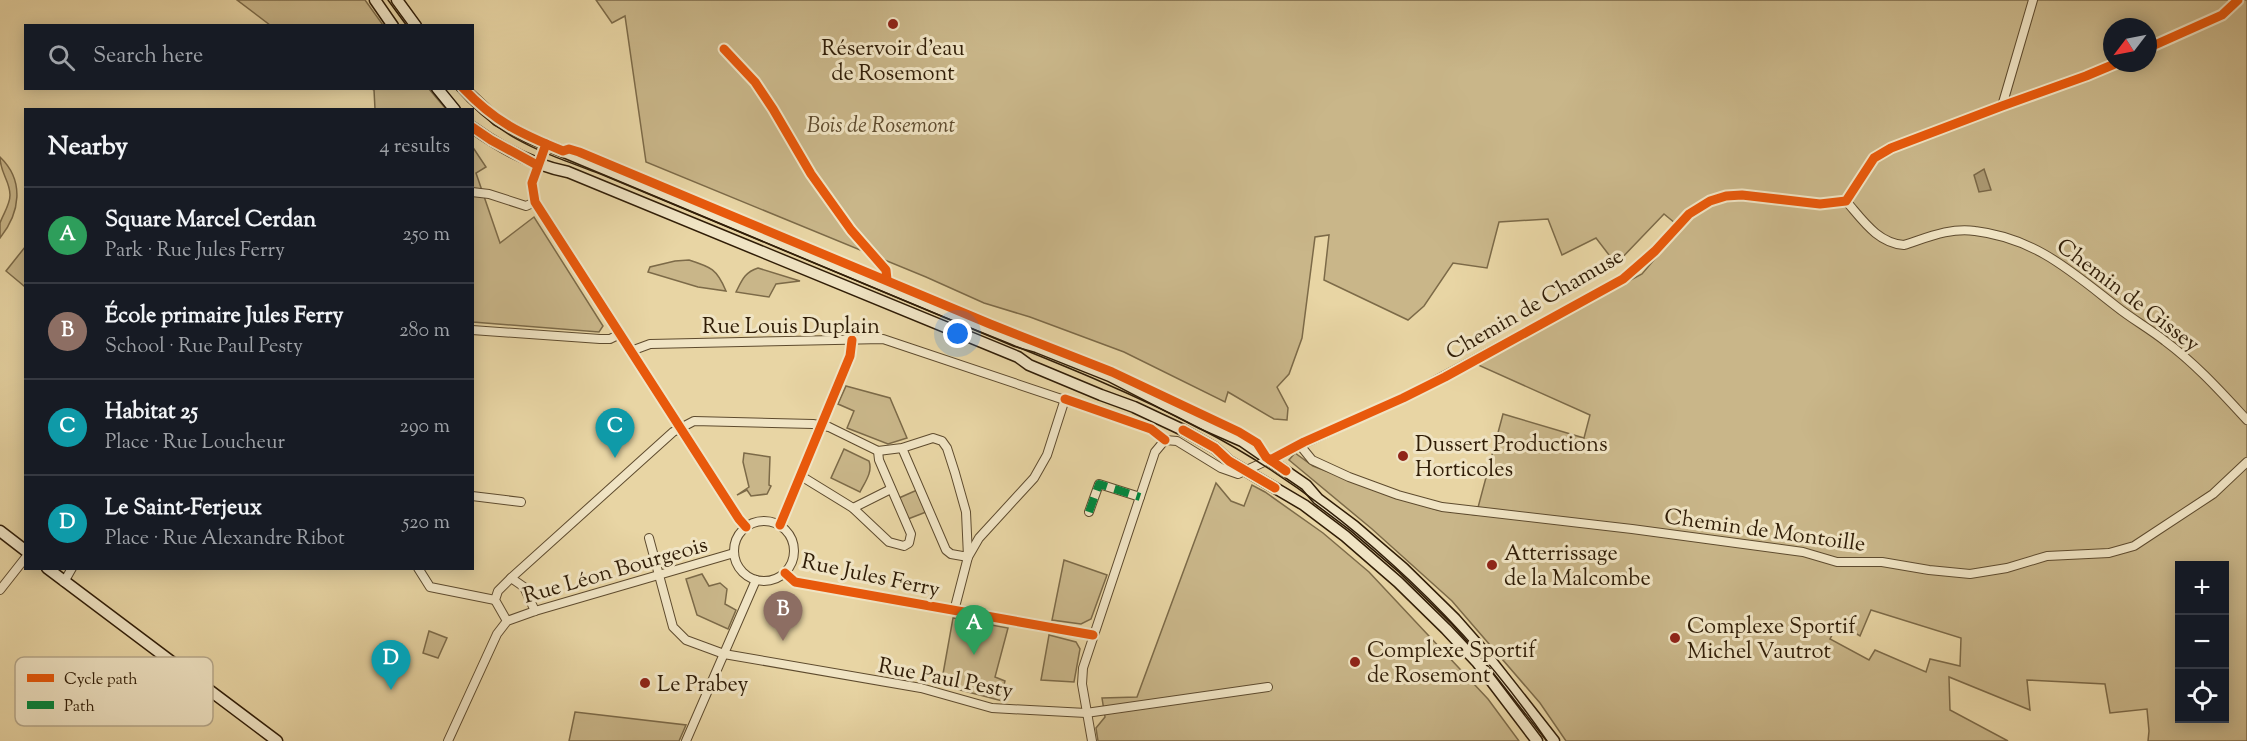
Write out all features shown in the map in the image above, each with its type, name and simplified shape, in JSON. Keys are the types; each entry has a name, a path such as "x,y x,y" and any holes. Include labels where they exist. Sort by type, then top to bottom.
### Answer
{"main road":[{"path":"375,0 392,24"},
{"path":"397,0 415,24"},
{"path":"439,90 453,108"},
{"path":"465,90 497,120 528,137 1016,341 1043,349 1110,376 1191,418 1242,441 1306,485 1318,499 1403,568 1455,619 1484,652 1554,741"},
{"path":"474,128 490,140 537,165 568,172 1018,357 1029,365 1143,410 1215,448 1229,461 1312,511 1398,582 1477,662 1537,741"},
{"path":"0,531 24,549"},
{"path":"50,570 167,657"},
{"path":"213,692 277,741"}],"street":[{"path":"2002,106 2033,0"},
{"path":"2157,44 2222,15 2238,0"},
{"path":"1846,201 1874,158 1892,148 2103,69"},
{"path":"546,144 532,183 536,202 739,519 746,526"},
{"path":"474,192 489,194 526,206 536,202"},
{"name":"Chemin de Chamuse","path":"1248,471 1299,444 1445,377 1623,279 1655,251 1689,214 1710,201 1726,196 1742,195 1820,204 1846,201"},
{"name":"Chemin de Gissey","path":"1846,201 1872,231 1890,242 1904,245 1944,233 1972,230 1997,234 2042,251 2078,275 2118,308 2173,347 2205,374 2247,420"},
{"path":"474,330 600,339 610,339 620,334"},
{"name":"Rue Louis Duplain","path":"631,351 650,344 829,342 883,339 1151,429 1166,440 1177,441 1230,473 1238,474 1248,471"},
{"path":"780,525 850,356 852,340"},
{"path":"968,556 979,538 1034,478 1047,456 1065,399"},
{"path":"495,600 499,589 680,427 694,421 823,425 878,451 902,448 933,438 942,441 947,448 966,512 968,556 954,611"},
{"path":"1092,741 1082,684 1083,668 1155,452 1166,440"},
{"name":"Chemin de Montoille","path":"1299,444 1312,460 1349,477 1398,495 1442,507 1567,520 1803,552 1837,562 1882,562 1970,574 2007,568 2047,556 2109,553 2134,546 2213,494 2247,462"},
{"path":"902,448 946,550 951,554 968,556"},
{"path":"801,476 853,508 882,537 898,546 904,546 909,543 911,534 879,460 878,451"},
{"path":"1089,512 1099,484 1140,497"},
{"path":"853,508 891,489"},
{"path":"474,496 521,502"},
{"path":"764,521 780,525 791,537 794,546 792,563 785,573 771,580 756,580 741,570 734,553 737,538 746,526 764,521"},
{"name":"Rue Paul Pesty","path":"649,538 673,627 686,640 724,654 921,688 992,708 1086,712 1268,687"},
{"name":"Rue Léon Bourgeois","path":"507,621 734,553"},
{"path":"0,590 24,560"},
{"path":"64,582 71,570"},
{"path":"419,570 430,587 495,600 507,621 497,634 448,741"},
{"name":"Rue Jules Ferry","path":"785,573 795,582 1093,635"},
{"path":"512,578 524,587 535,611"},
{"path":"686,741 756,580"}],"green space":[{"path":"237,0 365,0 382,24 269,24"},
{"name":"Bois de Rosemont","path":"596,0 2247,0 2247,741 2148,741 2147,709 2110,713 2105,684 2027,680 2030,710 1949,677 1950,710 2008,741 1566,741 1540,703 1452,601 1372,529 1289,460 1295,453 1313,466 1397,498 1438,510 1476,515 1503,414 1584,438 1590,415 1476,364 1642,274 1681,228 1664,214 1616,264 1596,238 1562,255 1548,219 1499,222 1487,268 1453,263 1424,306 1408,320 1324,280 1329,235 1315,237 1302,338 1289,374 1277,387 1288,408 1287,420 1274,419 1228,392 1225,402 1124,352 1030,317 984,303 646,162 625,16 612,23","holes":["1871,610 1961,638 1960,666 1930,659 1926,672 1875,650 1869,660 1830,639 1839,623 1860,636"]},
{"path":"374,90 430,90 445,108 375,108"},
{"path":"474,149 486,167 476,173 500,243 534,217 603,326 599,332 474,322"},
{"path":"0,157 13,176 17,197 12,218 0,238 0,223 8,206 10,195"},
{"path":"24,248 24,286 6,271"},
{"path":"689,260 716,273 726,291 698,287 648,272 650,267"},
{"path":"758,268 800,281 776,284 769,297 736,292 747,274"},
{"path":"846,386 890,398 907,438 888,444 847,428 854,411 838,404"},
{"path":"844,449 869,461 869,473 860,492 831,478"},
{"path":"744,453 770,457 769,485 771,486 767,494 751,496 747,490 737,495 749,487 743,462"},
{"path":"1216,483 1231,501 1244,506 1252,485 1265,492 1323,533 1369,572 1488,699 1519,741 1098,741 1096,728 1105,717 1102,698 1137,697"},
{"path":"917,490 926,512 908,519 899,498"},
{"path":"1064,560 1107,575 1091,619 1081,624 1052,620"},
{"path":"702,574 709,586 720,583 727,589 725,604 736,610 728,629 697,615 686,579"},
{"path":"953,618 1008,628 995,677 1005,681 1002,692 1006,702 941,685"},
{"path":"429,631 447,638 438,658 423,653"},
{"path":"1049,635 1076,642 1080,649 1074,682 1041,680"},
{"path":"575,712 686,725 679,741 569,741"}],"shaded area":[{"path":"1984,169 1991,190 1979,192 1974,175"}],"tram line":[{"path":"388,0 406,24"},
{"path":"457,90 489,120 541,151 1105,384 1168,412 1249,456 1298,488 1346,524 1435,605 1476,649 1547,741"}],"marked path":[{"path":"1089,512 1099,484 1140,497"}],"cycle path":[{"path":"2157,44 2222,15 2238,0"},
{"path":"724,49 755,82 811,174 851,230 886,270 887,280"},
{"path":"1270,460 1445,377 1623,279 1655,251 1689,214 1710,201 1726,196 1742,195 1820,204 1846,201 1874,158 1891,148 2103,69"},
{"path":"465,90 486,110 509,126 548,145 563,151 569,149 579,152 990,324 1112,372 1239,432 1257,443 1266,457 1286,471"},
{"path":"474,128 537,165"},
{"path":"546,144 532,183 535,202 746,527"},
{"path":"780,525 850,356 852,340"},
{"path":"1065,399 1151,429 1165,440"},
{"path":"1183,430 1215,448 1229,461 1275,488"},
{"path":"785,573 795,582 1093,635"}],"place":[{"name":"Réservoir d'eau de Rosemont","path":"893,24"},
{"name":"Dussert Productions Horticoles","path":"1403,456"},
{"name":"Habitat 25","path":"615,458"},
{"name":"Atterrissage de la Malcombe","path":"1492,565"},
{"name":"Complexe Sportif Michel Vautrot","path":"1675,638"},
{"name":"École primaire Jules Ferry","path":"783,641"},
{"name":"Square Marcel Cerdan","path":"974,655"},
{"name":"Complexe Sportif de Rosemont","path":"1355,662"},
{"name":"Le Prabey","path":"645,683"},
{"name":"Le Saint-Ferjeux","path":"391,690"}]}
